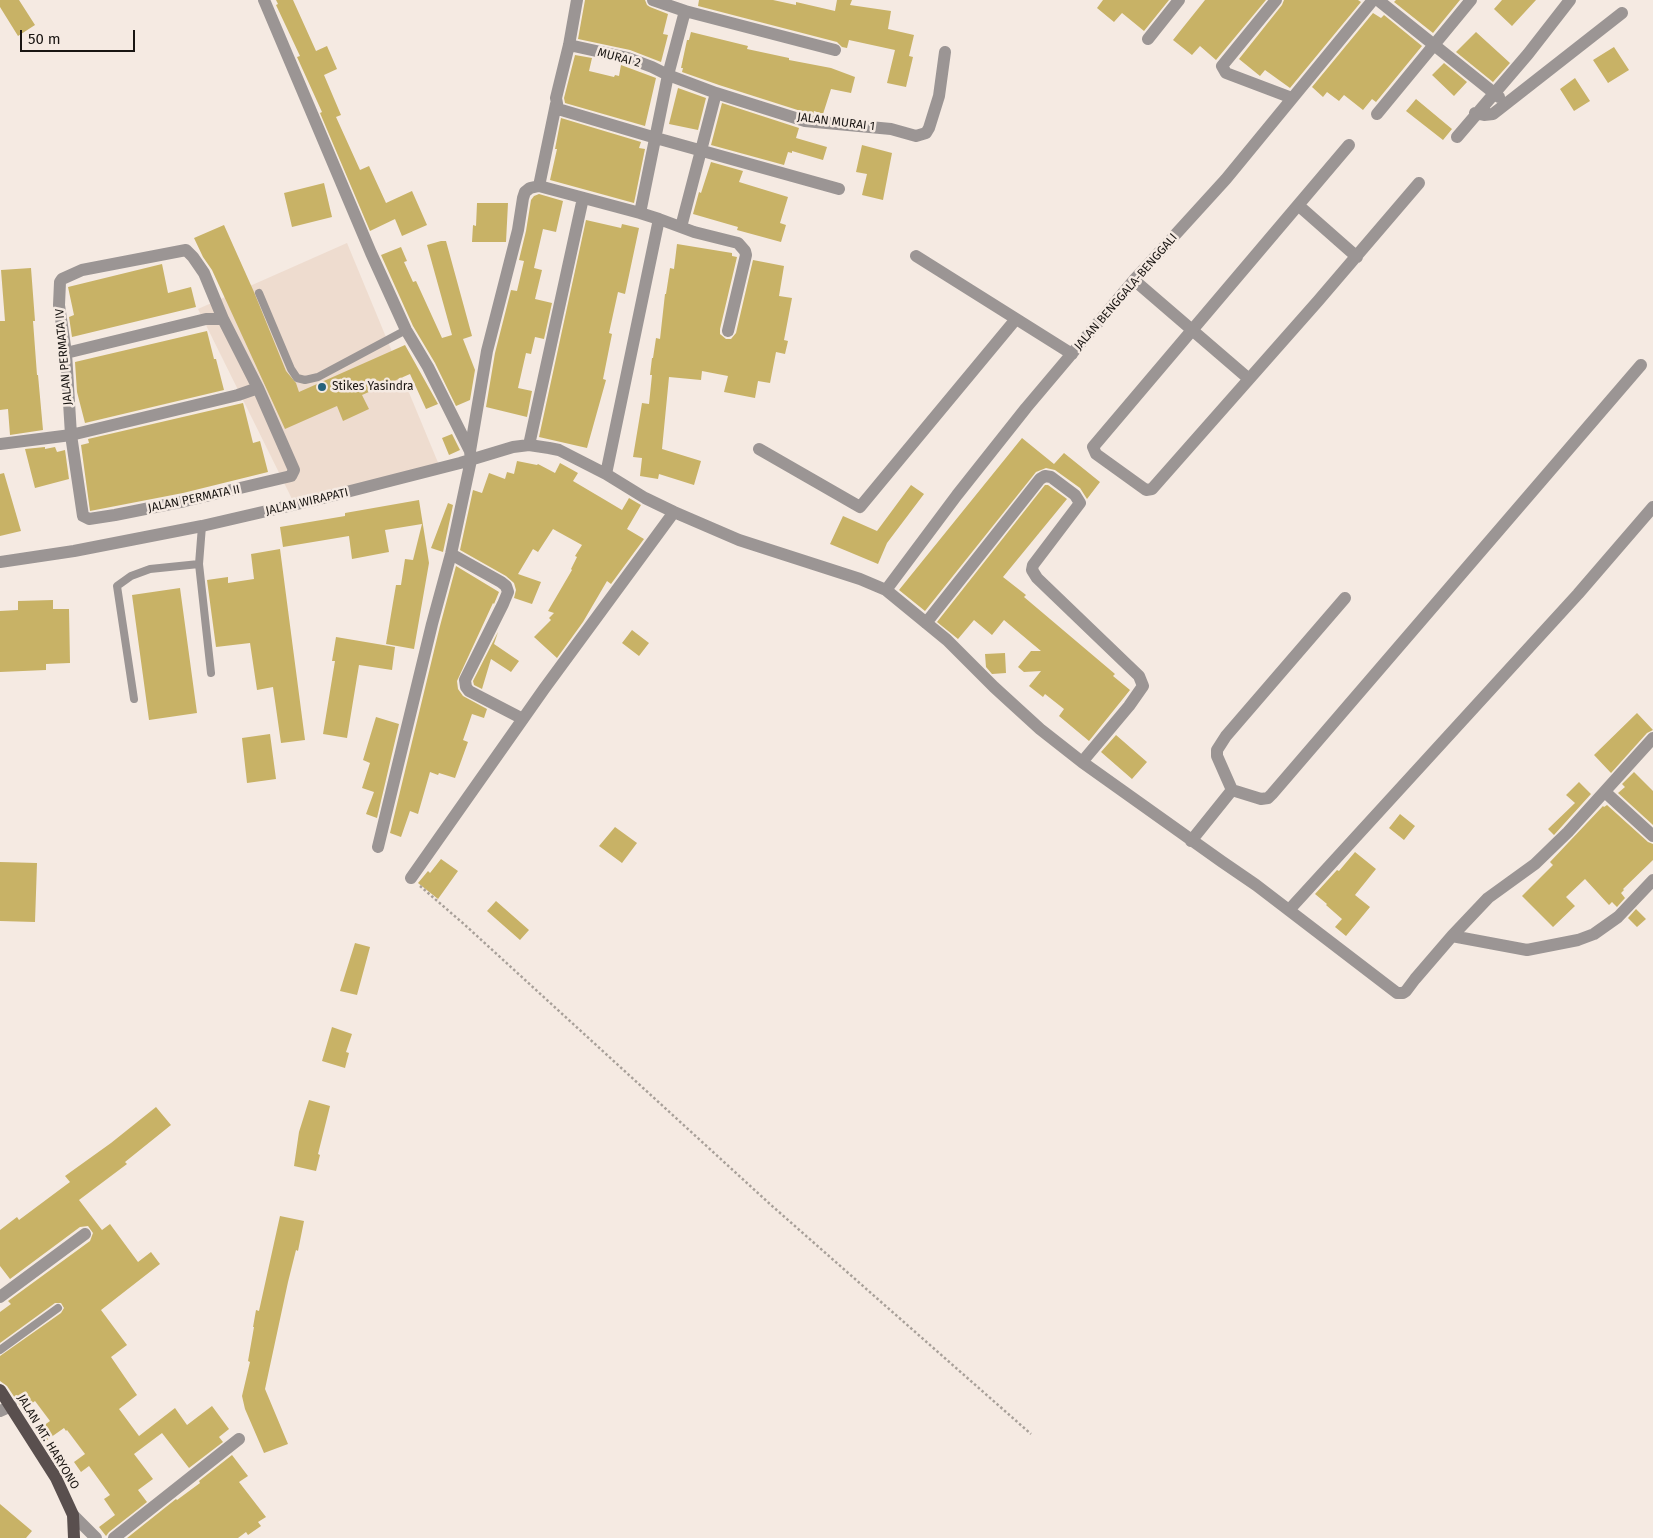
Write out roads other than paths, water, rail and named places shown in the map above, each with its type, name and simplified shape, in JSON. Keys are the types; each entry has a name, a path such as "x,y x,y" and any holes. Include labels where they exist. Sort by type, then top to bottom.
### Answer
{"main road":[{"name":"JALAN MT. HARYONO","path":"0,1390 6,1408 56,1478 74,1515 74,1538"}],"street":[{"path":"264,0 371,253 406,330 428,367 471,456"},
{"path":"539,186 577,0"},
{"path":"653,0 684,11 835,50"},
{"path":"1148,39 1179,0"},
{"path":"1276,0 1222,66 1226,73 1291,101"},
{"name":"JALAN BENGGALA-BENGGALI","path":"886,590 957,495 1072,354 1134,280 1226,179 1373,0"},
{"path":"1378,0 1507,103"},
{"path":"1376,114 1471,0"},
{"path":"1457,137 1475,113 1528,54 1570,0"},
{"path":"640,213 668,76 684,11"},
{"path":"1475,113 1493,114 1622,13"},
{"name":"MURAI 2","path":"569,45 628,58 652,67 668,76"},
{"name":"JALAN MURAI 1","path":"668,76 805,121 890,129 916,136 926,133 929,128 939,96 946,52"},
{"path":"681,227 716,93"},
{"path":"556,104 558,109 839,189"},
{"path":"1348,145 1093,447 1096,454 1146,490 1152,489 1357,257 1419,183"},
{"path":"378,847 432,624 451,554 471,456 487,351 518,230 525,192 530,188 539,186 640,213 738,243 746,255 728,331"},
{"path":"529,445 583,198"},
{"path":"1298,205 1357,257"},
{"path":"606,474 659,219"},
{"name":"JALAN PERMATA IV","path":"71,435 66,353 59,305 60,282 62,279 82,270 186,250 204,273 223,319"},
{"path":"916,256 1072,354"},
{"path":"1134,280 1248,379"},
{"path":"0,444 71,435 238,395 258,388 223,319 206,319 66,353"},
{"path":"759,449 860,508 1016,319"},
{"path":"1345,598 1226,736 1217,750 1217,756 1232,790 1261,799 1268,798 1272,794 1641,365"},
{"name":"JALAN PERMATA II","path":"71,435 83,513 89,519 185,501 288,478 294,470 258,388"},
{"name":"JALAN WIRAPATI","path":"0,562 74,551 202,526 323,498 471,456 529,445 559,450 606,474 645,498 739,540 860,579 886,590 947,640 994,687 1082,762 1191,841 1256,885 1397,993 1406,991 1452,936"},
{"path":"926,623 1040,479 1045,476 1051,477 1075,495 1080,503 1033,565 1032,570 1037,578 1139,676 1142,686 1142,690 1082,762"},
{"path":"1290,910 1578,594 1653,506"},
{"path":"411,878 523,719 674,512"},
{"path":"451,554 501,582 506,586 508,592 465,680 466,687 469,691 523,719"},
{"path":"1452,936 1488,898 1535,864 1568,832 1653,738"},
{"path":"1191,841 1232,790"},
{"path":"1605,792 1653,836"},
{"path":"1452,936 1527,950 1578,940 1606,927 1653,880"},
{"path":"0,1297 84,1234"},
{"path":"114,1538 239,1439"},
{"path":"74,1515 96,1538"}],"lane":[{"path":"258,293 291,369 297,378 305,380 318,377 406,330"},
{"path":"202,526 199,564 211,673"},
{"path":"134,699 117,586 131,576 150,569 199,564"},
{"path":"0,1350 58,1308"}],"place":[{"name":"Stikes Yasindra","path":"322,387"}]}
